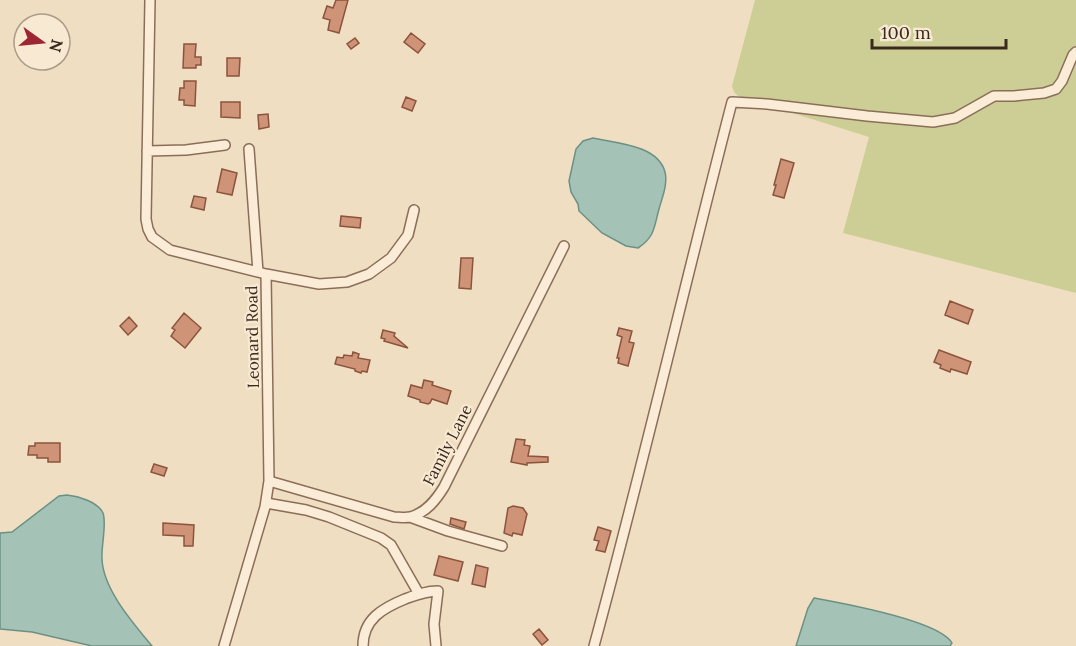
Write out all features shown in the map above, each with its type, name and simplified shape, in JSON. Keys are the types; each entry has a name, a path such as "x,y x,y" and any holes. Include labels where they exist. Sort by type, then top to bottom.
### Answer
{"street":[{"name":"Leonard Road","path":"150,0 146,219 148,229 152,237 170,250 262,273 269,481 266,503 224,646"},
{"path":"594,646 732,102 933,122 955,118 994,96 1044,93 1056,89 1076,52"},
{"path":"147,151 186,150 225,145"},
{"path":"249,149 262,273 319,284 348,282 369,274 391,258 408,235 414,210"},
{"name":"Family Lane","path":"410,517 423,511 435,501 444,487 564,246"},
{"path":"269,481 394,517 410,517 448,531 502,546"},
{"path":"266,503 306,510 381,538 391,545 419,594"},
{"path":"363,646 367,629 375,616 387,606 419,594 438,591 434,624 436,646"}],"green space":[{"path":"755,0 1076,0 1076,293 843,233 869,137 738,96 734,92 732,86"}],"shaded area":[{"path":"593,138 645,151 661,163 665,172 664,191 653,231 648,240 638,248 626,246 602,233 579,211 571,192 569,181 576,149 583,141"},
{"path":"67,495 92,503 103,513 102,559 108,582 120,605 152,646 92,646 32,632 0,629 0,533 12,532 59,496"},
{"path":"814,598 866,608 910,620 929,627 952,643 950,646 796,646 808,608"}],"building":[{"path":"336,0 348,0 339,33 328,30 330,20 323,18 327,6 333,8"},
{"path":"411,33 425,44 418,53 404,42"},
{"path":"355,38 359,43 351,49 347,44"},
{"path":"184,44 196,44 195,57 201,57 201,65 196,65 196,68 183,68"},
{"path":"227,58 240,58 239,76 227,76"},
{"path":"184,81 196,81 195,106 184,105 184,100 179,100 180,88 184,88"},
{"path":"406,97 416,101 412,111 402,107"},
{"path":"221,102 240,102 240,118 221,117"},
{"path":"268,114 269,127 259,129 258,115"},
{"path":"781,159 794,163 784,198 773,195"},
{"path":"222,169 237,173 232,195 217,192"},
{"path":"194,196 206,198 204,210 191,207"},
{"path":"341,216 361,218 360,228 340,226"},
{"path":"461,258 473,258 471,289 459,288"},
{"path":"950,301 973,310 968,324 945,315"},
{"path":"184,313 201,328 185,348 171,336 175,330 172,328"},
{"path":"129,317 137,326 128,335 120,326"},
{"path":"619,328 632,331 629,342 634,343 628,366 618,363 622,337 617,335"},
{"path":"383,330 395,333 394,336 408,348 384,341 385,339 381,338"},
{"path":"939,350 971,362 967,374 940,368 941,365 934,362"},
{"path":"353,352 359,354 358,358 370,360 367,372 362,371 361,373 355,369 335,364 337,357 352,356"},
{"path":"424,380 451,391 447,404 432,399 428,404 408,396 411,385 422,388"},
{"path":"516,439 525,440 524,445 530,446 528,456 548,457 548,462 527,463 527,465 511,462"},
{"path":"35,443 60,443 60,462 48,462 48,458 28,455 29,446 35,446"},
{"path":"154,464 167,468 164,476 151,472"},
{"path":"513,506 523,508 527,514 522,535 513,533 512,536 504,533 508,508"},
{"path":"451,518 466,522 464,529 450,524"},
{"path":"163,523 194,525 193,546 184,546 184,536 163,535"},
{"path":"598,527 611,531 605,552 596,550 599,541 594,540"},
{"path":"439,556 463,562 458,581 434,575"},
{"path":"476,565 488,568 485,587 472,584"},
{"path":"539,629 548,640 542,645 533,634"}]}
